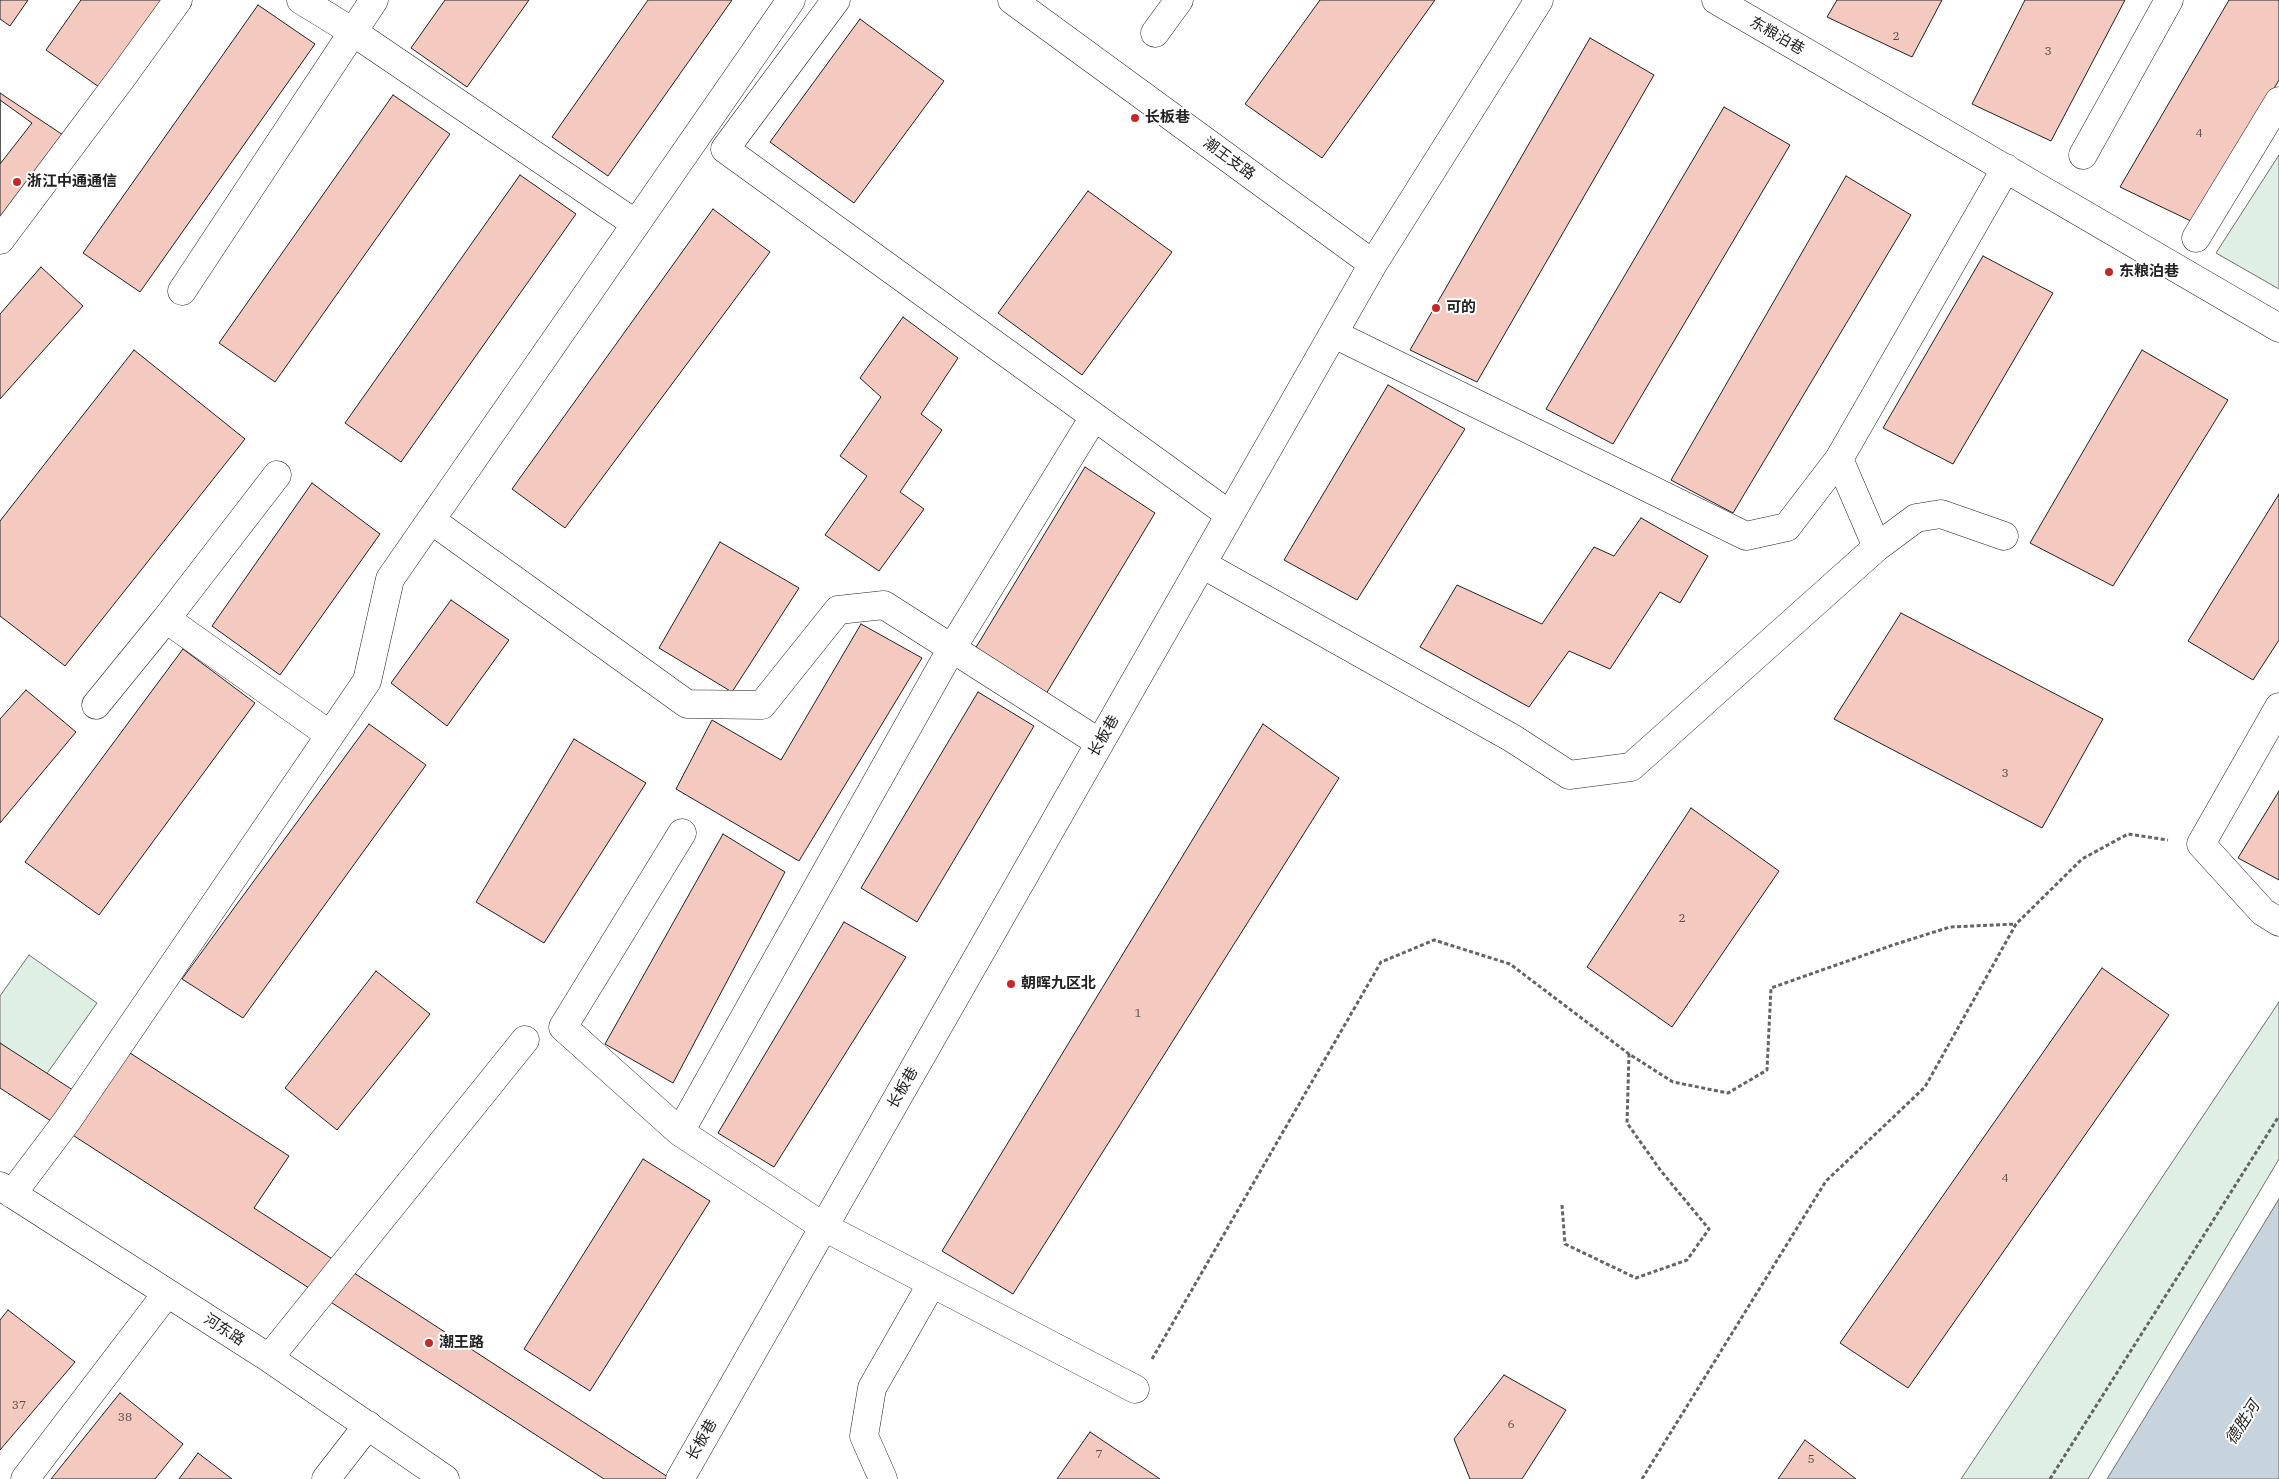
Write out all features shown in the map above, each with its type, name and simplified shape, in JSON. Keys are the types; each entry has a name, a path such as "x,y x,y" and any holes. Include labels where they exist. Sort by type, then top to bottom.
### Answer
{"street":[{"path":"0,240 178,0"},
{"path":"301,0 353,32 636,224"},
{"path":"182,291 374,0"},
{"path":"6,1190 77,1105 366,681 390,579 791,0"},
{"path":"836,0 725,149 1230,516"},
{"name":"潮王支路","path":"1012,0 1373,264"},
{"path":"1155,33 1179,0"},
{"name":"长板巷","path":"680,1479 1373,264 1539,0"},
{"name":"东粮泊巷","path":"1716,0 2279,328"},
{"path":"2083,155 2169,0"},
{"path":"2196,238 2279,101"},
{"path":"1334,334 1746,536 1787,527 1839,459 2006,168"},
{"path":"680,1132 952,648 1094,417"},
{"path":"1839,459 1877,547"},
{"path":"96,705 166,619 276,475"},
{"path":"1202,564 1512,738 1568,775 1631,767 1877,547 1916,518 1941,514 2004,536"},
{"path":"432,520 687,704 762,704 838,610 884,605 1100,743"},
{"path":"166,619 330,735"},
{"path":"2279,707 2201,844 2263,912 2279,922"},
{"path":"682,833 563,1028 680,1132 824,1227 1135,1389"},
{"path":"269,1358 525,1040"},
{"name":"河东路","path":"6,1190 269,1358 445,1479"},
{"path":"883,1479 864,1436 872,1388 932,1283"},
{"path":"25,1479 167,1293"},
{"path":"326,1479 368,1425"}],"path":[{"path":"1642,1479 1826,1181 1925,1087 2016,924 2082,859 2128,834 2201,844"},
{"path":"1135,1389 1381,962 1434,940 1510,964 1629,1054 1673,1082 1728,1093 1767,1070 1771,988 1950,927 2016,924"},
{"path":"1562,1205 1566,1244 1636,1278 1687,1260 1709,1229 1661,1171 1627,1123 1629,1054"},
{"path":"2050,1479 2279,1116"}],"green space":[{"path":"2279,155 2279,289 2216,253"},
{"path":"29,955 97,1003 31,1096 0,1074 0,996"},
{"path":"2279,1002 2279,1159 2088,1479 1961,1479"}],"water":[{"name":"德胜河","path":"2279,1199 2279,1479 2107,1479"}],"building":[{"path":"0,0 28,0 10,26 0,19"},
{"path":"81,0 165,0 102,89 46,50"},
{"path":"445,0 529,0 467,87 411,48"},
{"path":"648,0 732,0 608,176 552,137"},
{"path":"1320,0 1435,0 1322,158 1245,104"},
{"path":"1837,0 1942,0 1912,57 1827,17"},
{"path":"2025,0 2125,0 2051,141 1972,104"},
{"path":"2229,0 2279,0 2279,80 2195,223 2120,187"},
{"path":"258,5 315,44 140,292 83,253"},
{"path":"860,19 944,81 854,203 770,142"},
{"path":"1590,38 1654,75 1477,382 1410,350"},
{"name":"浙江中通通信","path":"0,93 69,139 0,226"},
{"path":"393,95 450,134 275,382 219,343"},
{"path":"0,100 32,123 0,164"},
{"path":"1724,107 1790,145 1613,444 1546,409"},
{"path":"520,175 576,214 401,462 345,423"},
{"path":"1846,176 1911,215 1733,513 1671,480"},
{"path":"1088,191 1172,252 1082,375 998,313"},
{"path":"713,209 770,252 565,528 512,489"},
{"path":"1983,256 2053,293 1953,464 1883,428"},
{"path":"41,267 83,306 0,399 0,314"},
{"path":"903,317 958,358 921,414 942,430 900,492 924,509 879,571 825,535 867,476 840,456 881,397 860,378"},
{"path":"134,350 245,439 65,666 0,616 0,521"},
{"path":"2142,350 2228,400 2113,586 2030,543"},
{"path":"1388,385 1465,429 1357,600 1284,560"},
{"path":"1085,467 1155,513 1046,694 972,654"},
{"path":"312,483 380,534 280,675 212,626"},
{"path":"2279,494 2279,640 2253,680 2188,641"},
{"path":"1641,518 1708,556 1680,603 1660,592 1610,669 1569,651 1529,707 1420,647 1457,585 1542,624 1594,547 1614,556"},
{"path":"720,542 799,588 732,692 659,648"},
{"path":"451,600 509,640 447,726 391,683"},
{"path":"1901,613 2103,719 2042,828 1834,719"},
{"path":"861,624 922,658 799,861 676,789 712,720 781,760"},
{"path":"183,649 255,703 99,915 25,862"},
{"path":"26,690 76,732 0,823 0,719"},
{"path":"978,692 1034,726 917,922 861,888"},
{"path":"369,724 426,765 243,1018 182,979"},
{"path":"1263,724 1339,778 1013,1294 942,1251"},
{"path":"574,739 646,783 544,943 476,902"},
{"path":"2279,791 2279,880 2238,858"},
{"path":"1691,808 1779,871 1672,1027 1587,967"},
{"path":"723,834 785,872 673,1083 605,1044"},
{"path":"844,922 906,957 774,1167 718,1133"},
{"path":"2102,968 2169,1015 1908,1388 1840,1343"},
{"path":"376,971 430,1014 337,1130 285,1088"},
{"name":"潮王路","path":"0,1043 93,1103 130,1053 289,1156 254,1208 671,1479 604,1479 0,1088"},
{"path":"643,1159 710,1201 590,1391 524,1349"},
{"path":"8,1310 75,1362 0,1450 0,1320"},
{"path":"1504,1375 1566,1410 1522,1479 1470,1479 1454,1439"},
{"path":"120,1393 183,1444 155,1479 51,1479"},
{"path":"1090,1432 1160,1479 1057,1479"},
{"path":"1805,1440 1856,1479 1778,1479"},
{"path":"198,1453 232,1479 179,1479"}],"place":[{"name":"长板巷","path":"1135,118"},
{"name":"浙江中通通信","path":"17,182"},
{"name":"东粮泊巷","path":"2109,272"},
{"name":"可的","path":"1436,308"},
{"name":"朝晖九区北","path":"1011,984"},
{"name":"潮王路","path":"429,1343"}]}
